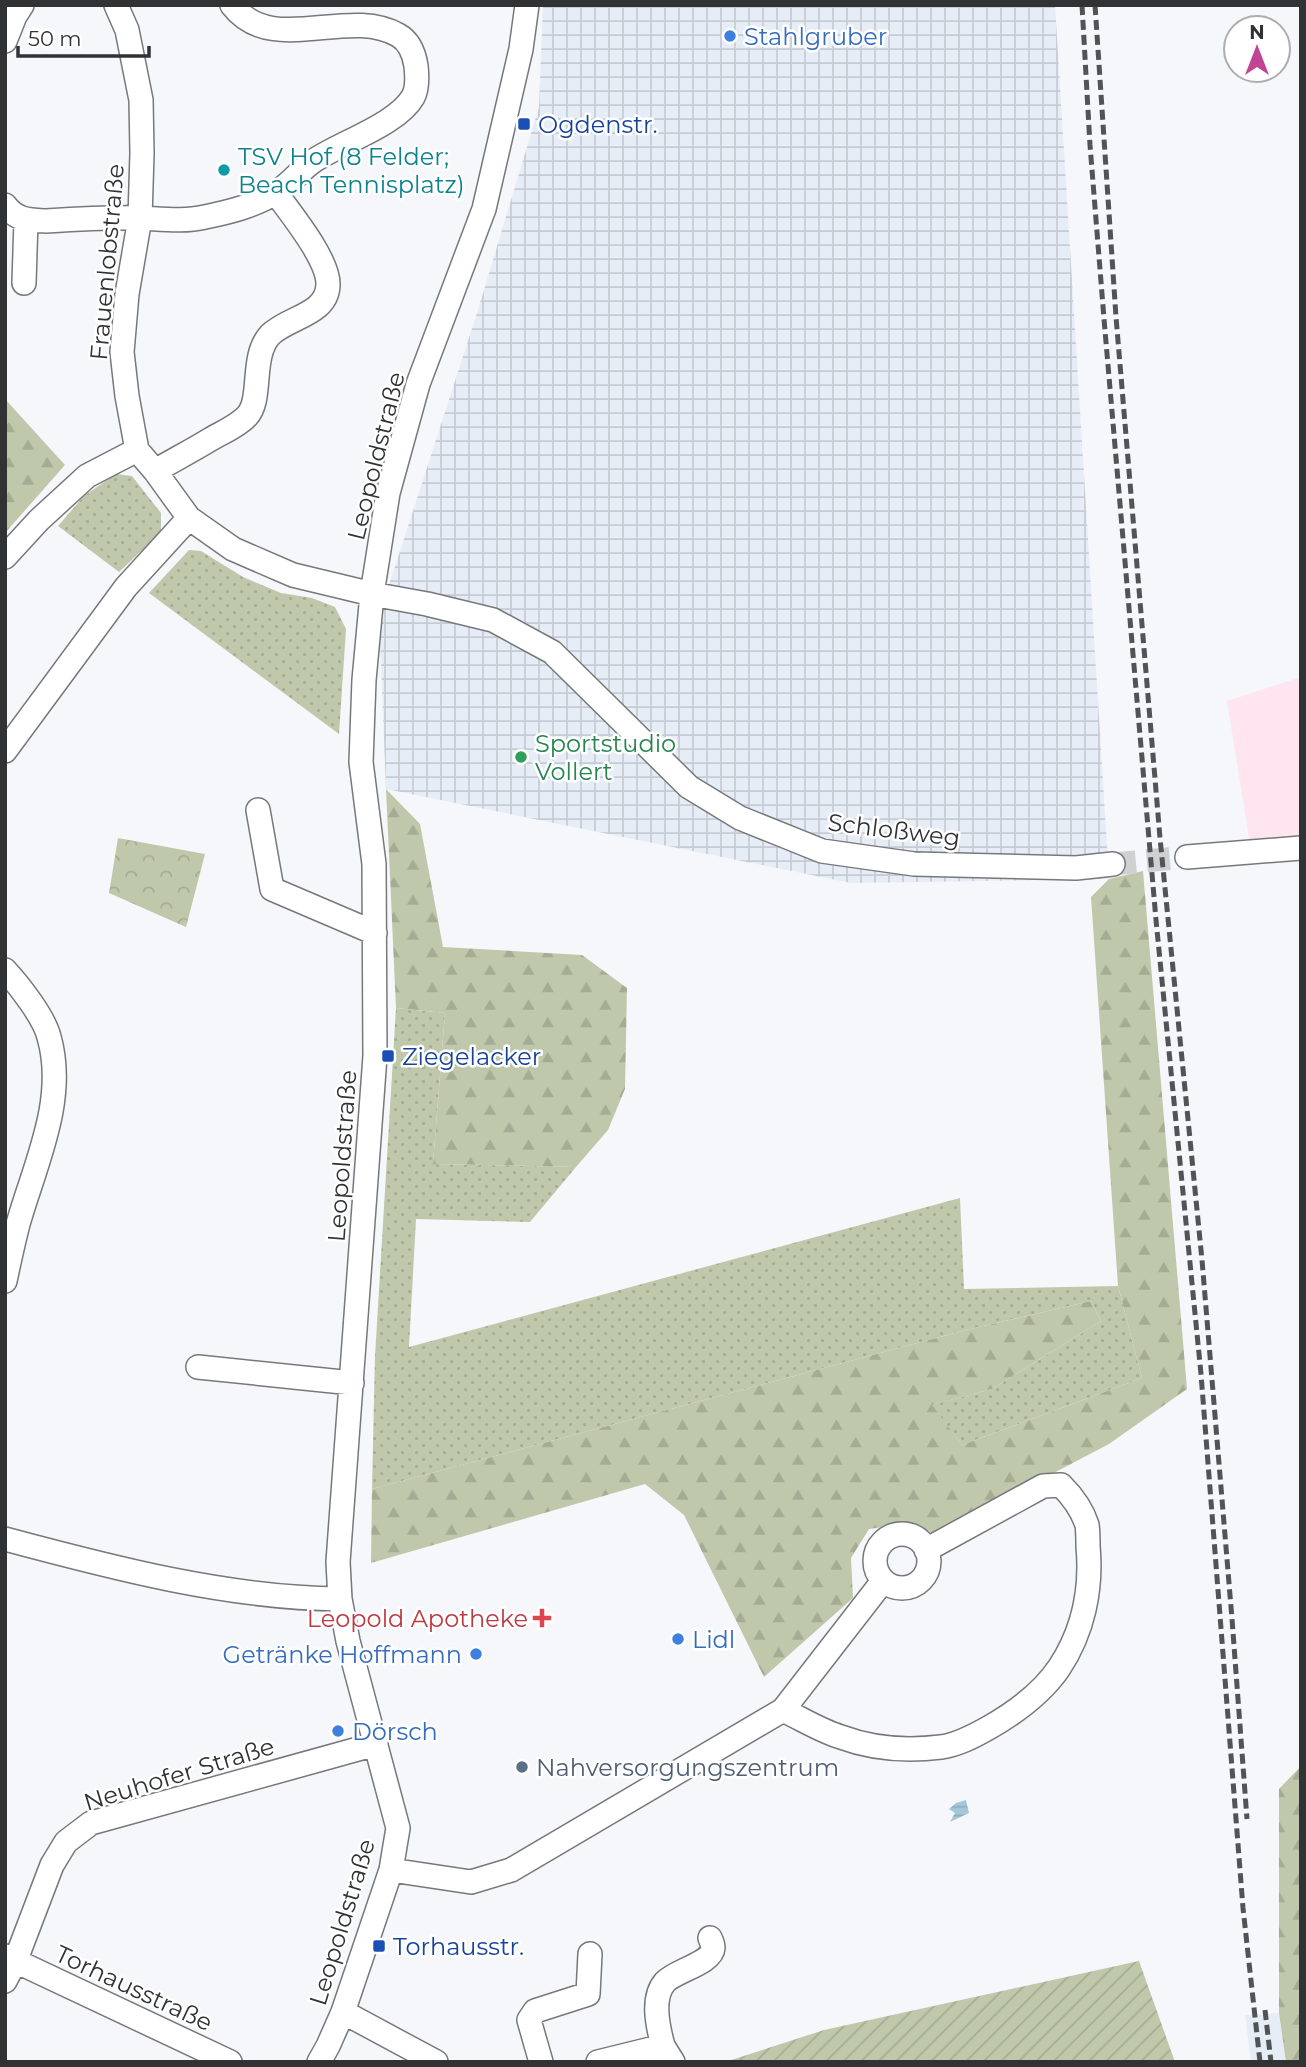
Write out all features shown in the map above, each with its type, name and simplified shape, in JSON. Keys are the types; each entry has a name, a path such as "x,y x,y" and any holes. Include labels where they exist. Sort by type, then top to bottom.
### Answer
{"street":[{"path":"5,41 22,5"},
{"name":"Frauenlobstraße","path":"116,5 127,30 141,100 140,218 127,294 121,352 137,450"},
{"path":"5,205 12,214 26,220 201,218 238,209 276,193 312,162 398,114 414,95 418,77 414,58 408,44 398,35 380,28 356,26 274,30 256,25 238,14 232,5"},
{"name":"Leopoldstraße","path":"319,2062 343,2012 391,1870 398,1828 348,1641 340,1599 338,1562 375,1056 374,864 361,762 364,680 372,594 388,493 418,384 484,209 521,49 527,5"},
{"path":"155,471 230,429 249,415 262,348 270,336 284,325 315,309 324,301 328,277 323,262 276,193"},
{"path":"24,284 26,220"},
{"path":"5,557 87,476 137,450 189,518 233,549 293,575 372,594"},
{"path":"5,751 126,587 189,518"},
{"name":"Schloßweg","path":"372,594 493,620 552,652 689,787 740,818 822,851 914,864 1076,868 1113,864"},
{"path":"258,810 272,889 375,933"},
{"path":"1187,857 1301,848"},
{"path":"5,971 23,989 49,1035 55,1079 48,1130 18,1225 5,1282"},
{"path":"198,1367 352,1382"},
{"path":"783,1710 840,1737 874,1746 908,1749 944,1747 977,1734 1006,1718 1037,1694 1059,1668 1087,1604 1090,1564 1087,1525 1076,1501 1061,1485 1043,1486 926,1550"},
{"path":"908,1535 919,1541 929,1558 927,1570 918,1583 906,1588 891,1587 883,1581 877,1572 874,1558 880,1544 892,1536 908,1535"},
{"path":"5,1539 108,1567 240,1591 298,1598 340,1599"},
{"path":"391,1870 471,1882 511,1870 783,1710 883,1581"},
{"name":"Neuhofer Straße","path":"9,1967 52,1865 66,1842 91,1823 376,1744"},
{"path":"598,2062 668,2054 657,2026 660,1990 666,1981 677,1973 705,1960 712,1952 710,1938"},
{"path":"541,2062 530,2020 535,2011 588,1994 590,1954"},
{"name":"Torhausstraße","path":"9,1967 230,2062"},
{"path":"343,2012 436,2062"}],"shaded area":[{"path":"543,5 1055,5 1109,879 851,883 386,789 379,616 477,313 539,107"},
{"path":"1301,677 1301,839 1250,844 1227,701"},
{"path":"1279,2013 1286,2062 1251,2062 1245,2015"}],"green space":[{"path":"5,399 65,465 5,533"},
{"path":"116,474 132,476 161,513 161,532 119,572 58,526 84,496"},
{"path":"189,550 201,551 243,577 281,593 312,598 335,607 346,629 339,734 149,593"},
{"path":"386,789 420,824 443,947 582,955 627,988 625,1089 608,1130 576,1167 433,1164 445,1013 396,1008"},
{"path":"118,838 205,854 186,927 109,893"},
{"path":"1143,871 1187,1389 1109,1444 937,1534 905,1524 869,1529 851,1558 853,1598 764,1677 684,1515 645,1484 371,1563 372,1489 966,1330 1091,1301 1101,1321 992,1389 932,1405 962,1445 1142,1378 1118,1286 1091,897 1109,879"},
{"path":"396,1008 445,1013 433,1164 576,1167 530,1222 416,1219 409,1347 960,1198 964,1289 1118,1286 1142,1378 962,1445 931,1405 992,1389 1101,1321 1091,1301 966,1330 372,1489 375,1356"},
{"path":"1301,1766 1301,2062 1286,2062 1279,2013 1279,1789"},
{"path":"1139,1961 1175,2062 725,2062 824,2030"}],"water":[{"path":"966,1800 969,1813 950,1822 955,1813 949,1809"}],"tunnel":[{"path":"1113,864 1187,857"}],"railway":[{"path":"1082,5 1104,319 1156,920 1201,1374 1243,1908 1260,2062"},
{"path":"1095,5 1116,317 1160,838 1202,1260 1247,1819"},
{"path":"1265,2010 1271,2062"}],"place":[{"name":"Stahlgruber","path":"730,36"},
{"name":"Ogdenstr.","path":"524,124"},
{"name":"TSV Hof (8 Felder; Beach Tennisplatz)","path":"224,170"},
{"name":"Sportstudio Vollert","path":"521,757"},
{"name":"Ziegelacker","path":"388,1056"},
{"name":"Leopold Apotheke","path":"542,1618"},
{"name":"Lidl","path":"678,1639"},
{"name":"Getränke Hoffmann","path":"476,1654"},
{"name":"Dörsch","path":"338,1731"},
{"name":"Nahversorgungszentrum","path":"522,1767"},
{"name":"Torhausstr.","path":"379,1946"}]}
